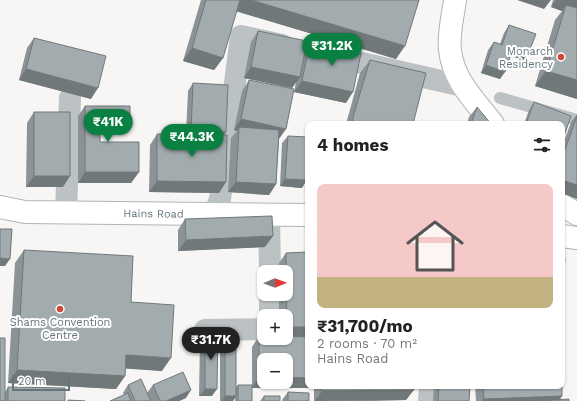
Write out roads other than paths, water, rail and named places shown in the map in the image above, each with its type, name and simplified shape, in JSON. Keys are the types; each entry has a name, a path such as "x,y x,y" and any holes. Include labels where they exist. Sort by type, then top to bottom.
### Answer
{"main road":[{"path":"454,0 450,49 456,74 463,86 490,121"},
{"name":"Hains Road","path":"0,207 25,212 305,215"},
{"path":"565,236 577,238"}],"street":[{"path":"214,215 220,199 241,36 463,86"},
{"path":"66,213 70,98"},
{"path":"269,215 270,265"},
{"path":"205,330 257,329"},
{"path":"429,401 430,389"}],"lane":[{"path":"500,98 577,120"}],"place":[{"name":"Monarch Residency","path":"561,57"},
{"name":"Shams Convention Centre","path":"60,309"}]}
